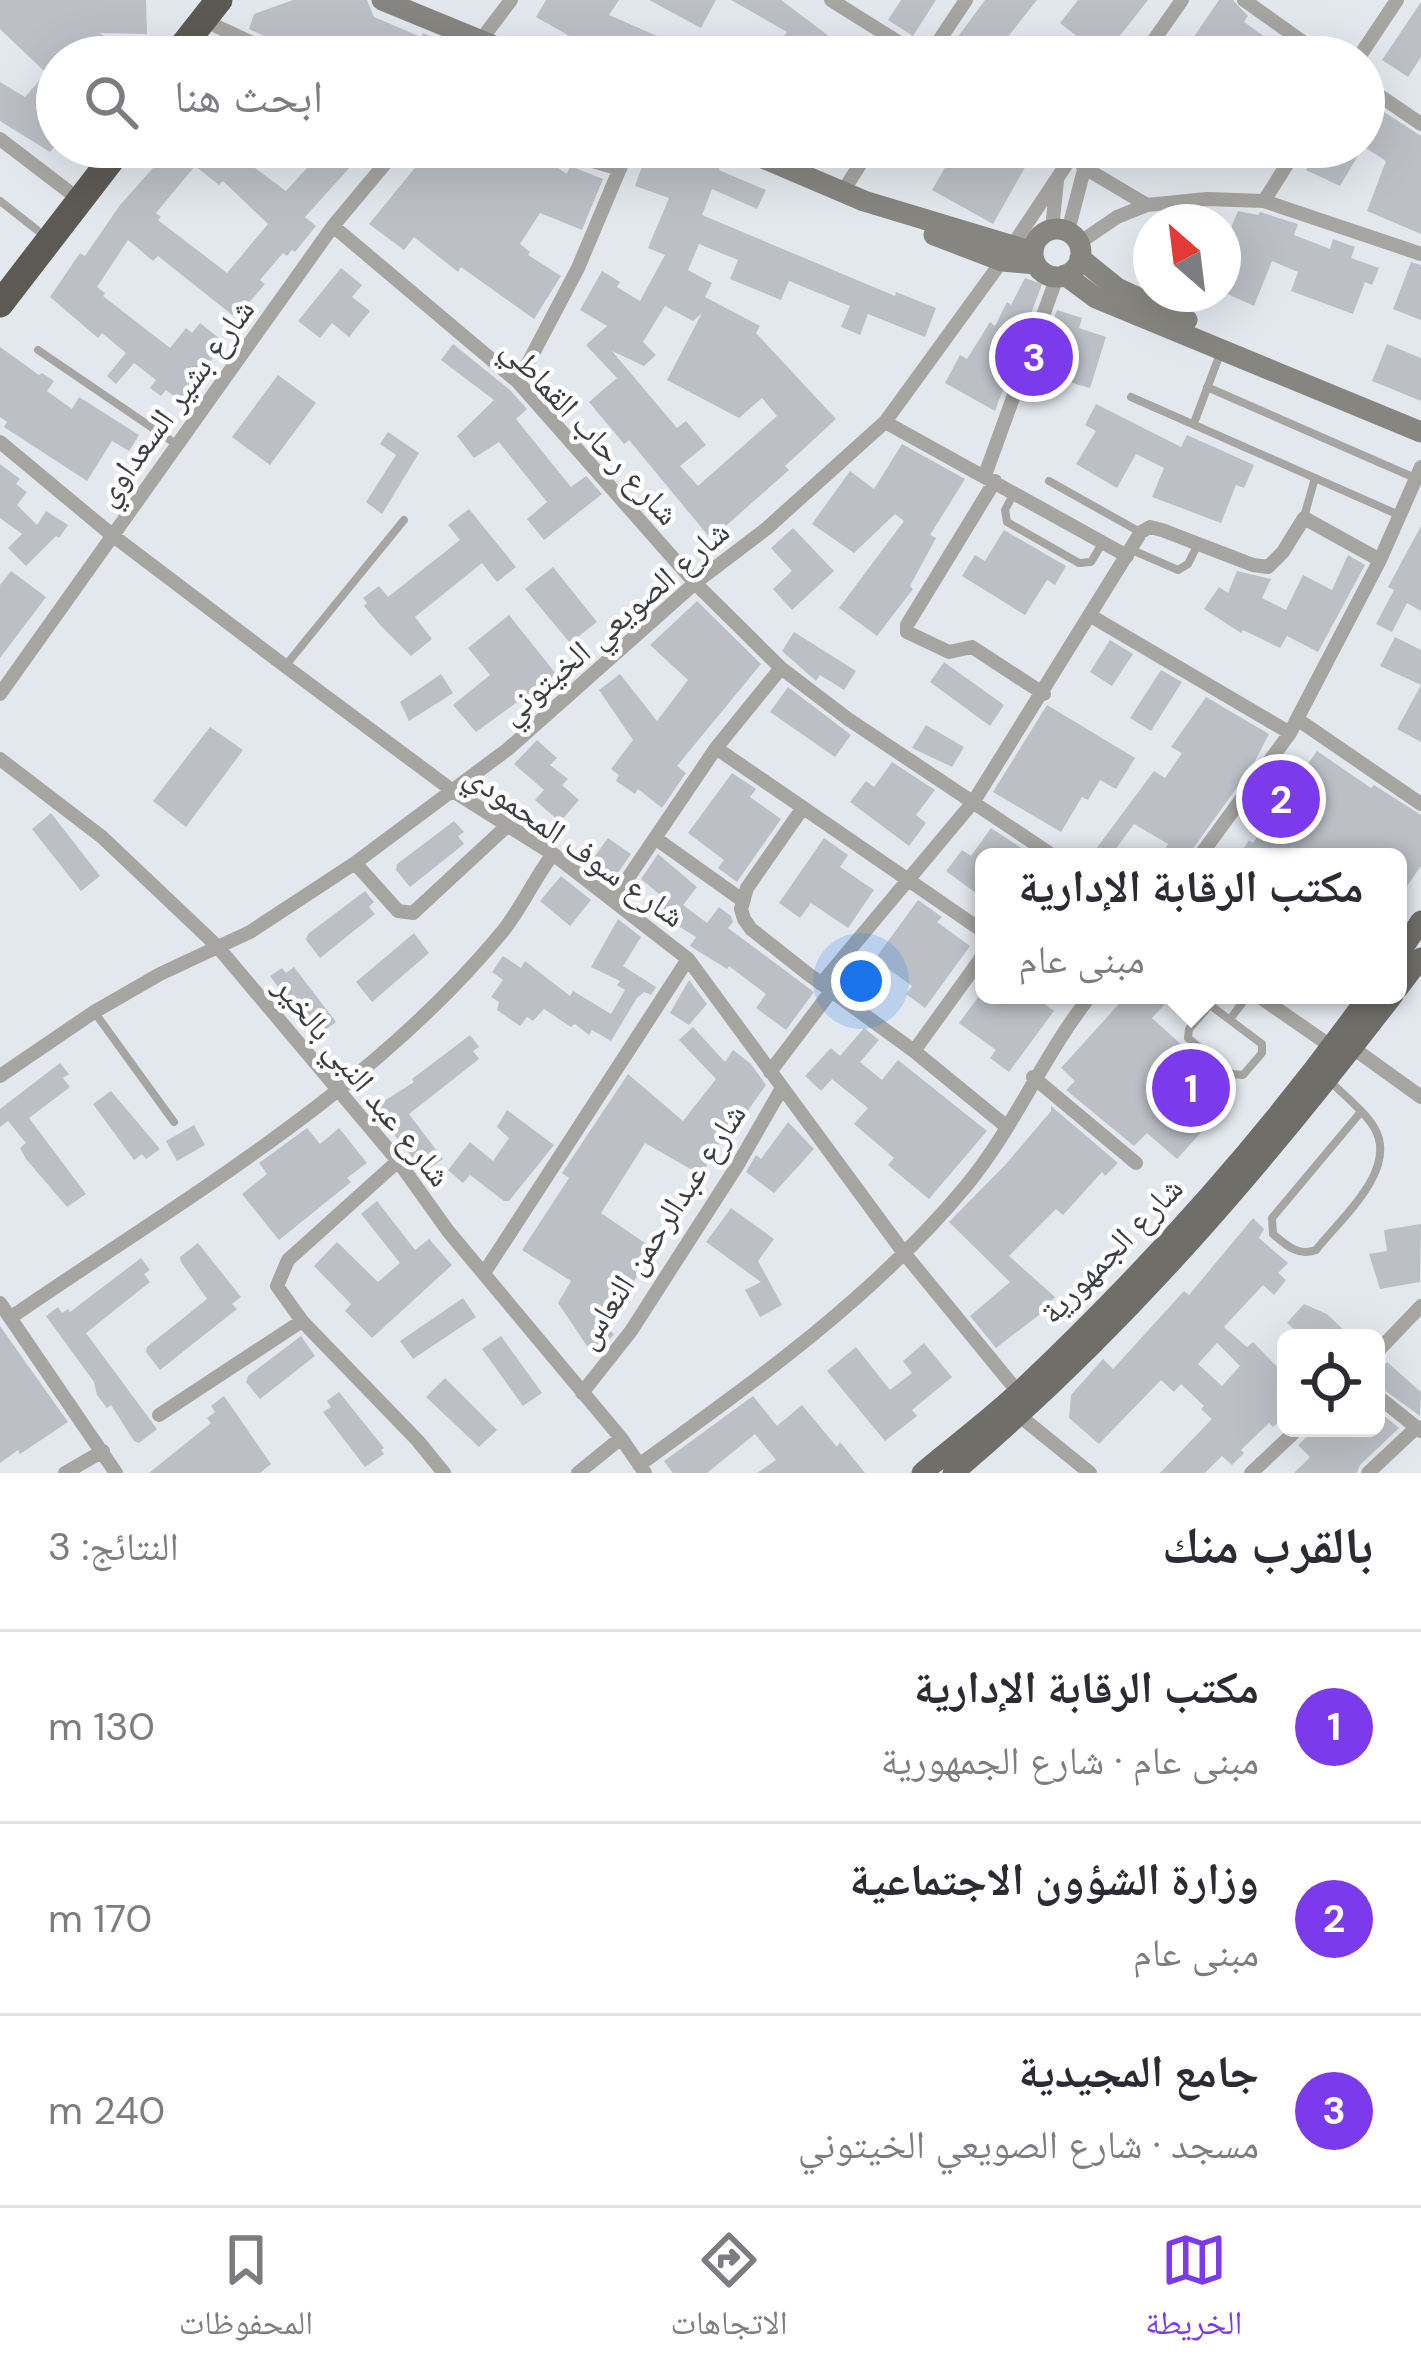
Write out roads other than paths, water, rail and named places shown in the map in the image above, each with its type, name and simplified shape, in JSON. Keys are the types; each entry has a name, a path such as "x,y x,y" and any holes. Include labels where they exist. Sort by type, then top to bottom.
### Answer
{"highway":[{"path":"193,36 220,7"},
{"path":"204,36 220,7"},
{"path":"0,277 86,168"},
{"path":"0,304 105,168"}],"main road":[{"path":"389,1 451,36"},
{"path":"786,168 898,220 1021,256 1044,274 1067,252"},
{"path":"1021,256 1038,237 1136,298 1421,416"},
{"path":"1067,252 1096,298 1421,433"},
{"name":"شارع الجمهورية","path":"953,1473 1022,1417 1238,1192 1328,1079 1364,1004"},
{"name":"شارع الجمهورية","path":"922,1473 1018,1392 1187,1221 1383,1004"}],"street":[{"path":"484,36 511,0"},
{"path":"831,0 890,36"},
{"path":"940,36 966,0"},
{"path":"1157,36 1182,0"},
{"path":"1244,0 1295,36"},
{"path":"1373,36 1397,0"},
{"path":"220,7 256,36"},
{"path":"1385,99 1421,124"},
{"path":"0,139 36,167"},
{"path":"38,168 68,191"},
{"name":"شارع بشير السعداوي","path":"0,694 333,226 381,168"},
{"path":"518,382 578,268 617,168"},
{"path":"853,197 863,168"},
{"name":"شارع الصويعي الخيتوني","path":"0,1076 94,1012 250,932 355,863 453,791 766,529 885,422 1021,256 1062,168"},
{"path":"1044,694 972,647 949,652 907,632 907,625 990,478 1067,252 1082,168"},
{"path":"1084,168 1146,204"},
{"path":"1264,201 1285,168"},
{"path":"1058,176 1067,252"},
{"path":"1160,204 1264,201 1421,254"},
{"path":"1067,252 1133,211"},
{"name":"شارع رحاب القماطي","path":"333,226 518,382 695,584 782,668 848,719 1042,848"},
{"path":"885,422 1129,553"},
{"name":"شارع سوف المحمودي","path":"0,442 112,536 453,791 553,854 688,959 904,1253 1018,1392"},
{"path":"1205,848 1293,726 1380,560 1419,473"},
{"path":"770,1072 906,879 974,801 1141,532 1150,527 1268,567 1304,518 1380,560"},
{"path":"1091,616 1293,726 1421,804"},
{"path":"614,900 716,748 782,668"},
{"path":"716,748 975,926"},
{"name":"شارع عبد النبي بالخير","path":"0,759 119,851 217,946 398,1160 642,1469"},
{"path":"802,808 742,900 741,909 751,929 1007,1127"},
{"path":"355,863 398,911 413,913 507,826"},
{"path":"655,838 742,900"},
{"path":"10,1318 339,1091 420,1017 504,930 553,854"},
{"path":"484,1273 688,959"},
{"path":"914,1051 975,966"},
{"path":"642,1469 770,1370 904,1253 965,1187 1007,1127 1080,1004"},
{"path":"1268,1004 1419,1091"},
{"path":"1033,1077 1136,1163"},
{"name":"شارع عبدالرحمن النعاس","path":"582,1393 631,1330 782,1088"},
{"path":"398,1160 287,1261 277,1286 302,1321 444,1473"},
{"path":"0,1303 116,1473"},
{"path":"1385,1344 1421,1306"},
{"path":"160,1415 302,1321"},
{"path":"1368,1473 1419,1429 1385,1402"},
{"path":"1022,1417 1090,1473"},
{"path":"1251,1473 1289,1437"},
{"path":"578,1473 621,1438"},
{"path":"65,1473 103,1451"}],"lane":[{"path":"0,201 38,230"},
{"path":"1194,423 1222,347"},
{"path":"38,350 177,445"},
{"path":"1207,387 1419,473"},
{"path":"1131,397 1400,516"},
{"path":"1304,518 1315,478"},
{"path":"1049,481 1141,532"},
{"path":"1014,492 1004,514 1010,525 1082,565 1090,562 1103,542"},
{"path":"285,666 404,520"},
{"path":"1129,553 1178,570 1188,564 1198,544"},
{"path":"1231,1018 1244,1004"},
{"path":"1214,1006 1231,1018 1263,1047 1240,1076 1187,1035 1207,1007 1214,1006"},
{"path":"94,1012 174,1122"},
{"path":"1328,1079 1360,1112 1377,1132 1382,1156 1376,1172 1316,1250 1290,1249 1273,1234 1272,1218 1360,1112"}],"place":[{"name":"جامع المجيدية","path":"1034,357"},
{"name":"وزارة الشؤون الاجتماعية","path":"1281,799"},
{"name":"مكتب الرقابة الإدارية","path":"1191,1088"}]}
